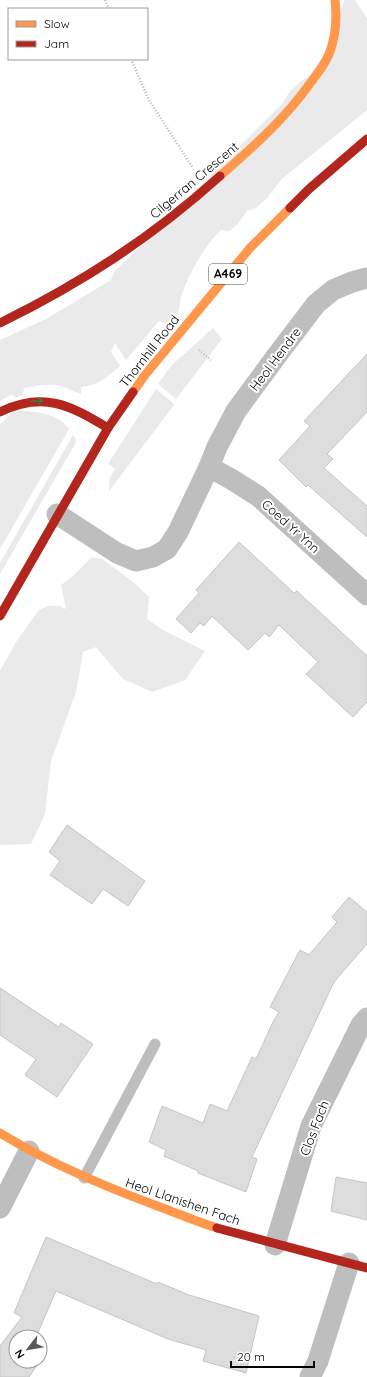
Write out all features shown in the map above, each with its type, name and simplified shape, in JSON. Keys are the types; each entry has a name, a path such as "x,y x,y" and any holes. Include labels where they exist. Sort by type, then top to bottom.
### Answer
{"street":[{"name":"Cilgerran Crescent","path":"0,323 25,311 121,255 166,222 206,189 259,141 289,110 327,60 336,19 335,0"},
{"name":"Thornhill Road","path":"0,616 57,514 108,428 145,375 250,248 309,189 367,139"},
{"name":"Heol Hendre","path":"57,514 117,553 136,561 153,557 167,549 236,411 316,304 333,290 352,282 367,278"},
{"path":"0,412 24,402 40,400 53,402 89,416 108,428"},
{"name":"Coed Yr Ynn","path":"209,467 258,496 367,595"},
{"name":"Clos Fach","path":"275,1245 312,1126 361,1025 367,1018"},
{"name":"Heol Llanishen Fach","path":"0,1133 29,1151 84,1178 213,1227 275,1245 358,1266"},
{"path":"0,1208 29,1151"},
{"path":"310,1377 358,1266"}],"lane":[{"path":"84,1178 155,1044"}],"path":[{"path":"131,60 149,100 194,170"},
{"path":"194,346 211,360"}],"shaded area":[{"path":"344,0 355,0 367,18 367,110 282,179 267,198 256,208 247,211 237,225 229,231 221,230 215,236 204,250 190,275 181,296 178,312 173,320 169,325 159,321 126,360 115,343 111,352 120,366 111,374 98,383 81,387 81,394 56,385 42,385 24,388 23,395 16,398 12,394 0,401 0,340 46,319 111,280 114,272 282,104 290,91 305,78 318,80"},
{"path":"213,328 222,339 176,399 158,384 171,366"},
{"path":"156,389 174,405 109,491 110,477 115,469 108,464"},
{"path":"13,410 36,412 51,416 64,423 69,429 0,549 0,424"},
{"path":"73,435 76,439 75,444 0,574 0,563"},
{"path":"92,557 102,559 132,581 149,597 147,619 163,630 205,651 185,680 152,692 123,679 96,647 83,652 76,692 51,761 45,814 31,844 0,845 0,671 16,642 39,610 48,606 59,606 66,609 61,585 73,576"}],"building":[{"path":"367,354 367,412 327,454 333,459 324,468 367,506 367,537 308,485 306,487 279,460 310,426 304,421"},
{"path":"239,542 294,593 297,591 367,656 367,702 353,717 306,674 318,662 279,625 269,637 265,633 248,650 212,616 204,626 200,623 191,633 176,619 199,593 196,590"},
{"path":"67,825 145,881 128,906 103,889 92,904 50,875 60,861 49,852"},
{"path":"349,897 367,912 367,944 334,982 252,1157 257,1159 246,1192 198,1173 198,1171 164,1156 166,1150 149,1142 162,1106 203,1123 210,1104 227,1111 252,1057 256,1059 279,1012 270,1007 300,950 309,955 337,922 332,917"},
{"path":"0,988 59,1027 61,1023 93,1044 57,1097 25,1075 36,1059 0,1035"},
{"path":"336,1177 367,1183 367,1220 331,1211"},
{"path":"46,1237 157,1284 158,1282 189,1295 259,1316 246,1373 203,1361 206,1350 168,1339 56,1291 39,1329 13,1329 22,1317 14,1313"},
{"path":"8,1335 8,1369 34,1369 29,1377 0,1377 0,1346"}],"traffic: slow":[{"path":"220,176 280,120 291,108 321,68 329,54 335,34 335,0"},
{"path":"133,392 145,375 250,248 290,208"},
{"path":"0,1133 39,1155 98,1183 217,1228"}],"traffic: jam":[{"path":"290,208 309,189 367,139"},
{"path":"0,323 88,275 142,239 220,176"},
{"path":"0,616 108,428 133,392"},
{"path":"0,412 30,402 43,402 68,407 108,428"},
{"path":"217,1228 367,1268"}]}
